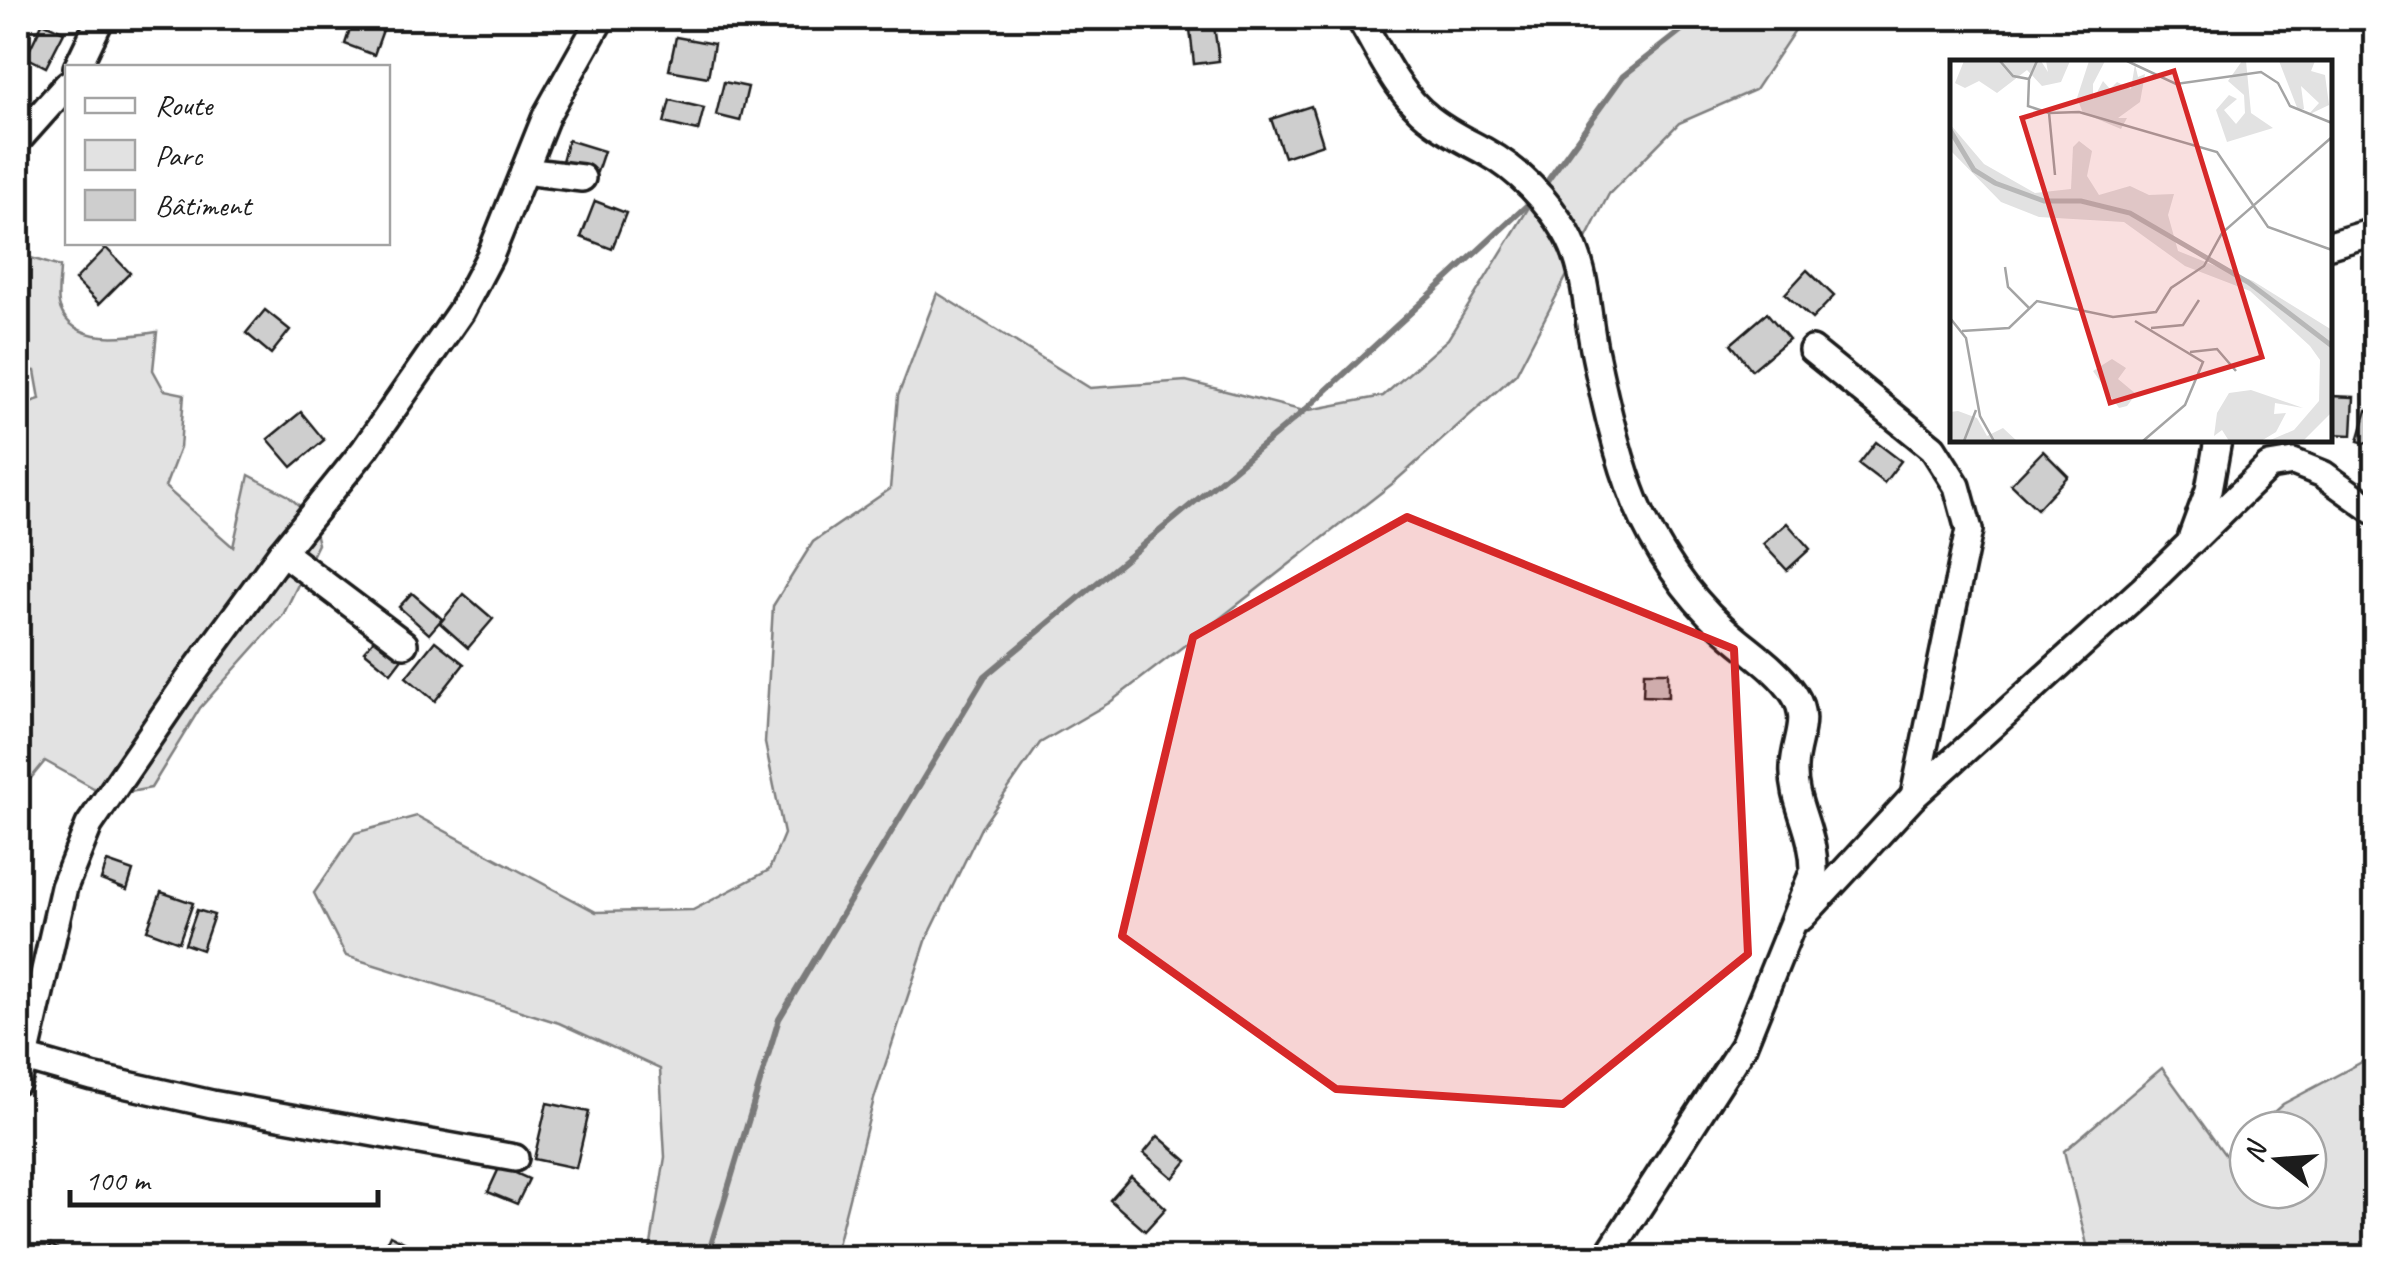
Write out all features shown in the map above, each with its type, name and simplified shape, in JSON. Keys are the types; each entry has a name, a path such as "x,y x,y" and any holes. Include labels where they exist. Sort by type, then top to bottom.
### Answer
{"street":[{"path":"78,65 101,18"},
{"path":"514,1158 212,1104 92,1077 21,1070 64,887 89,825 187,682 282,552 365,449 461,312 490,256 547,114 601,18"},
{"path":"1359,18 1424,115 1490,154 1535,189 1566,232 1579,262 1606,400 1635,500 1650,533 1672,569 1718,624 1770,668 1802,708 1794,780 1814,846 1814,870 1743,1046 1606,1258"},
{"path":"18,140 65,87"},
{"path":"524,171 582,178"},
{"path":"2333,244 2376,232"},
{"path":"1812,350 1933,448 1957,486 1969,530 1914,796"},
{"path":"2188,545 2209,490 2218,442"},
{"path":"1792,928 1914,796 2269,466 2293,462 2323,474 2376,512"},
{"path":"282,552 404,644"}],"path":[{"path":"1212,1258 1221,1246"}],"highlighted area":[{"path":"1407,517 1734,649 1748,954 1563,1104 1336,1089 1122,936 1193,637"}],"green space":[{"path":"1697,18 1803,18 1755,90 1679,123 1609,194 1516,374 1392,484 1223,616 1109,703 1040,743 981,828 926,941 874,1099 834,1257 649,1257 665,1157 660,1069 559,1023 346,956 314,893 355,833 417,816 596,912 693,910 769,870 784,834 765,743 773,606 813,542 890,489 898,396 937,293 1090,388 1186,381 1304,411 1383,396 1448,339 1534,199 1623,76"},
{"path":"18,254 60,267 60,308 77,328 102,336 157,332 153,370 164,390 184,394 180,448 165,487 233,547 249,475 287,495 311,516 318,544 283,615 200,708 151,788 108,796 45,761 18,794 18,699 29,688 18,676 18,406 40,399 35,371 18,369"},
{"path":"2375,1055 2375,1246 2350,1258 2090,1257 2064,1151 2162,1068 2225,1155 2228,1152 2228,1210 2328,1210 2328,1110 2276,1110"}],"building":[{"path":"353,20 383,30 374,55 345,44"},
{"path":"43,22 64,32 46,67 26,57"},
{"path":"1214,26 1219,61 1194,64 1190,29"},
{"path":"676,37 714,44 708,77 669,70"},
{"path":"724,82 748,87 740,121 716,115"},
{"path":"670,100 704,108 698,131 664,123"},
{"path":"1311,106 1323,144 1284,157 1271,119"},
{"path":"568,140 604,151 597,172 562,161"},
{"path":"595,201 626,213 612,249 581,237"},
{"path":"106,248 130,273 99,304 75,280"},
{"path":"1807,270 1834,296 1812,319 1785,294"},
{"path":"265,310 290,330 271,354 246,333"},
{"path":"1767,313 1789,339 1752,370 1731,344"},
{"path":"2333,396 2354,397 2352,435 2333,434"},
{"path":"2367,410 2376,413 2376,446 2358,441"},
{"path":"301,412 324,440 292,467 268,439"},
{"path":"1876,442 1901,461 1884,483 1859,464"},
{"path":"2043,451 2068,476 2037,509 2011,484"},
{"path":"1787,523 1810,549 1787,570 1763,544"},
{"path":"412,593 442,619 429,634 399,607"},
{"path":"464,594 493,619 468,648 440,623"},
{"path":"378,635 404,656 391,673 364,651"},
{"path":"435,641 464,664 435,701 406,677"},
{"path":"1644,672 1668,672 1668,697 1643,696"},
{"path":"107,862 133,871 127,890 101,880"},
{"path":"161,892 193,903 179,942 147,930"},
{"path":"197,910 214,915 202,950 185,944"},
{"path":"547,1103 589,1112 576,1168 534,1159"},
{"path":"1158,1136 1187,1161 1173,1178 1144,1153"},
{"path":"500,1166 529,1179 517,1204 488,1192"},
{"path":"1131,1176 1166,1208 1145,1231 1110,1200"},
{"path":"390,1235 426,1253 424,1258 381,1255"},
{"path":"51,1245 73,1258 43,1258"}],"waterway":[{"path":"1543,187 1623,76 1697,18"},
{"path":"707,1258 779,1019 985,676 1304,411 1535,198"}]}
